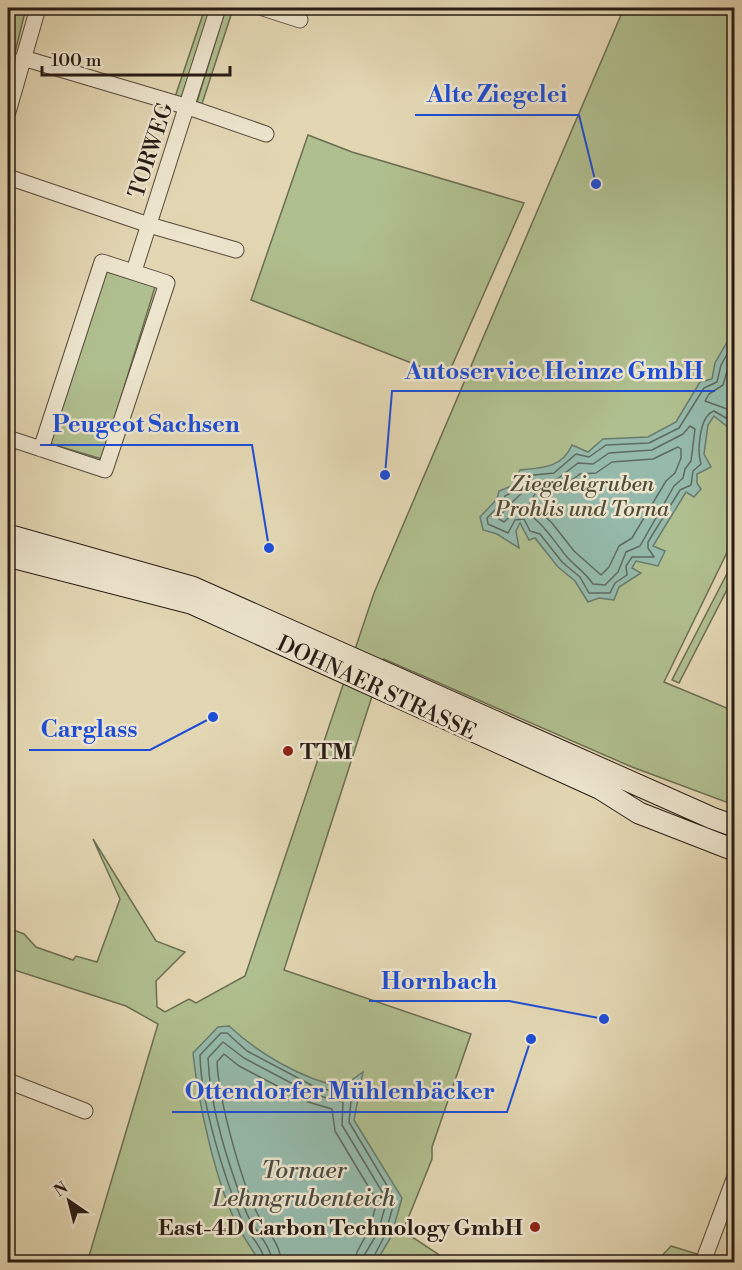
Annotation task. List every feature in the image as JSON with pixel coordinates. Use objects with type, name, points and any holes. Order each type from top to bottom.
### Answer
[{"type":"main road","name":"DOHNAER STRASSE","points":[[8,535],[192,587],[690,809],[735,826]]},
{"type":"main road","name":"DOHNAER STRASSE","points":[[8,556],[153,591],[231,619],[601,789],[639,813],[735,850]]},
{"type":"street","points":[[8,112],[38,8]]},
{"type":"street","name":"TORWEG","points":[[134,271],[218,8]]},
{"type":"street","points":[[263,8],[300,20]]},
{"type":"street","points":[[23,58],[188,107],[266,134]]},
{"type":"street","points":[[8,177],[149,225],[236,250]]},
{"type":"street","points":[[8,438],[40,449],[105,470],[167,283],[102,262],[40,449]]},
{"type":"street","points":[[8,1081],[85,1112]]},
{"type":"street","points":[[703,1263],[735,1179]]},
{"type":"green space","points":[[8,8],[26,8],[8,81]]},
{"type":"green space","points":[[205,8],[211,10],[181,99],[174,100]]},
{"type":"green space","name":"Ziegeleigruben Prohlis und Torna","points":[[624,8],[734,8],[734,538],[664,682],[734,711],[734,805],[632,767],[384,659],[284,970],[471,1034],[432,1147],[432,1159],[403,1231],[450,1262],[106,1262],[89,1256],[158,1024],[126,1006],[8,968],[8,928],[24,934],[36,947],[73,960],[76,956],[97,962],[120,899],[93,839],[156,941],[185,952],[156,981],[157,1007],[165,1012],[189,999],[196,1003],[245,976],[374,593]]},
{"type":"green space","points":[[232,12],[201,107],[197,102],[224,14]]},
{"type":"green space","points":[[308,135],[352,152],[524,203],[447,377],[251,300]]},
{"type":"green space","points":[[101,270],[155,287],[102,459],[48,443]]},
{"type":"green space","points":[[734,560],[734,576],[679,683],[672,680]]},
{"type":"green space","points":[[671,1246],[697,1254],[694,1262],[656,1262]]},
{"type":"water","points":[[734,330],[734,416],[729,428],[714,416],[708,425],[704,454],[711,467],[697,474],[697,483],[701,489],[694,497],[686,492],[653,546],[665,551],[658,566],[636,561],[632,568],[641,573],[619,587],[614,600],[599,598],[588,602],[575,581],[558,567],[535,538],[529,540],[520,523],[516,531],[519,548],[497,534],[483,530],[480,517],[497,499],[499,491],[514,485],[520,470],[551,465],[563,458],[572,445],[588,452],[603,439],[648,437],[676,422],[700,382],[712,379],[715,363]]},
{"type":"water","name":"Tornaer Lehmgrubenteich","points":[[229,1026],[267,1055],[312,1078],[342,1087],[363,1072],[354,1120],[402,1198],[391,1237],[376,1262],[260,1262],[245,1238],[228,1205],[214,1163],[203,1117],[193,1053],[218,1027]]},
{"type":"place","name":"Alte Ziegelei","points":[[596,184]]},
{"type":"place","name":"Autoservice Heinze GmbH","points":[[385,475]]},
{"type":"place","name":"Peugeot Sachsen","points":[[269,548]]},
{"type":"place","name":"Carglass","points":[[213,717]]},
{"type":"place","name":"TTM","points":[[288,751]]},
{"type":"place","name":"Hornbach","points":[[604,1019]]},
{"type":"place","name":"Ottendorfer Mühlenbäcker","points":[[531,1039]]},
{"type":"place","name":"East-4D Carbon Technology GmbH","points":[[535,1227]]}]
